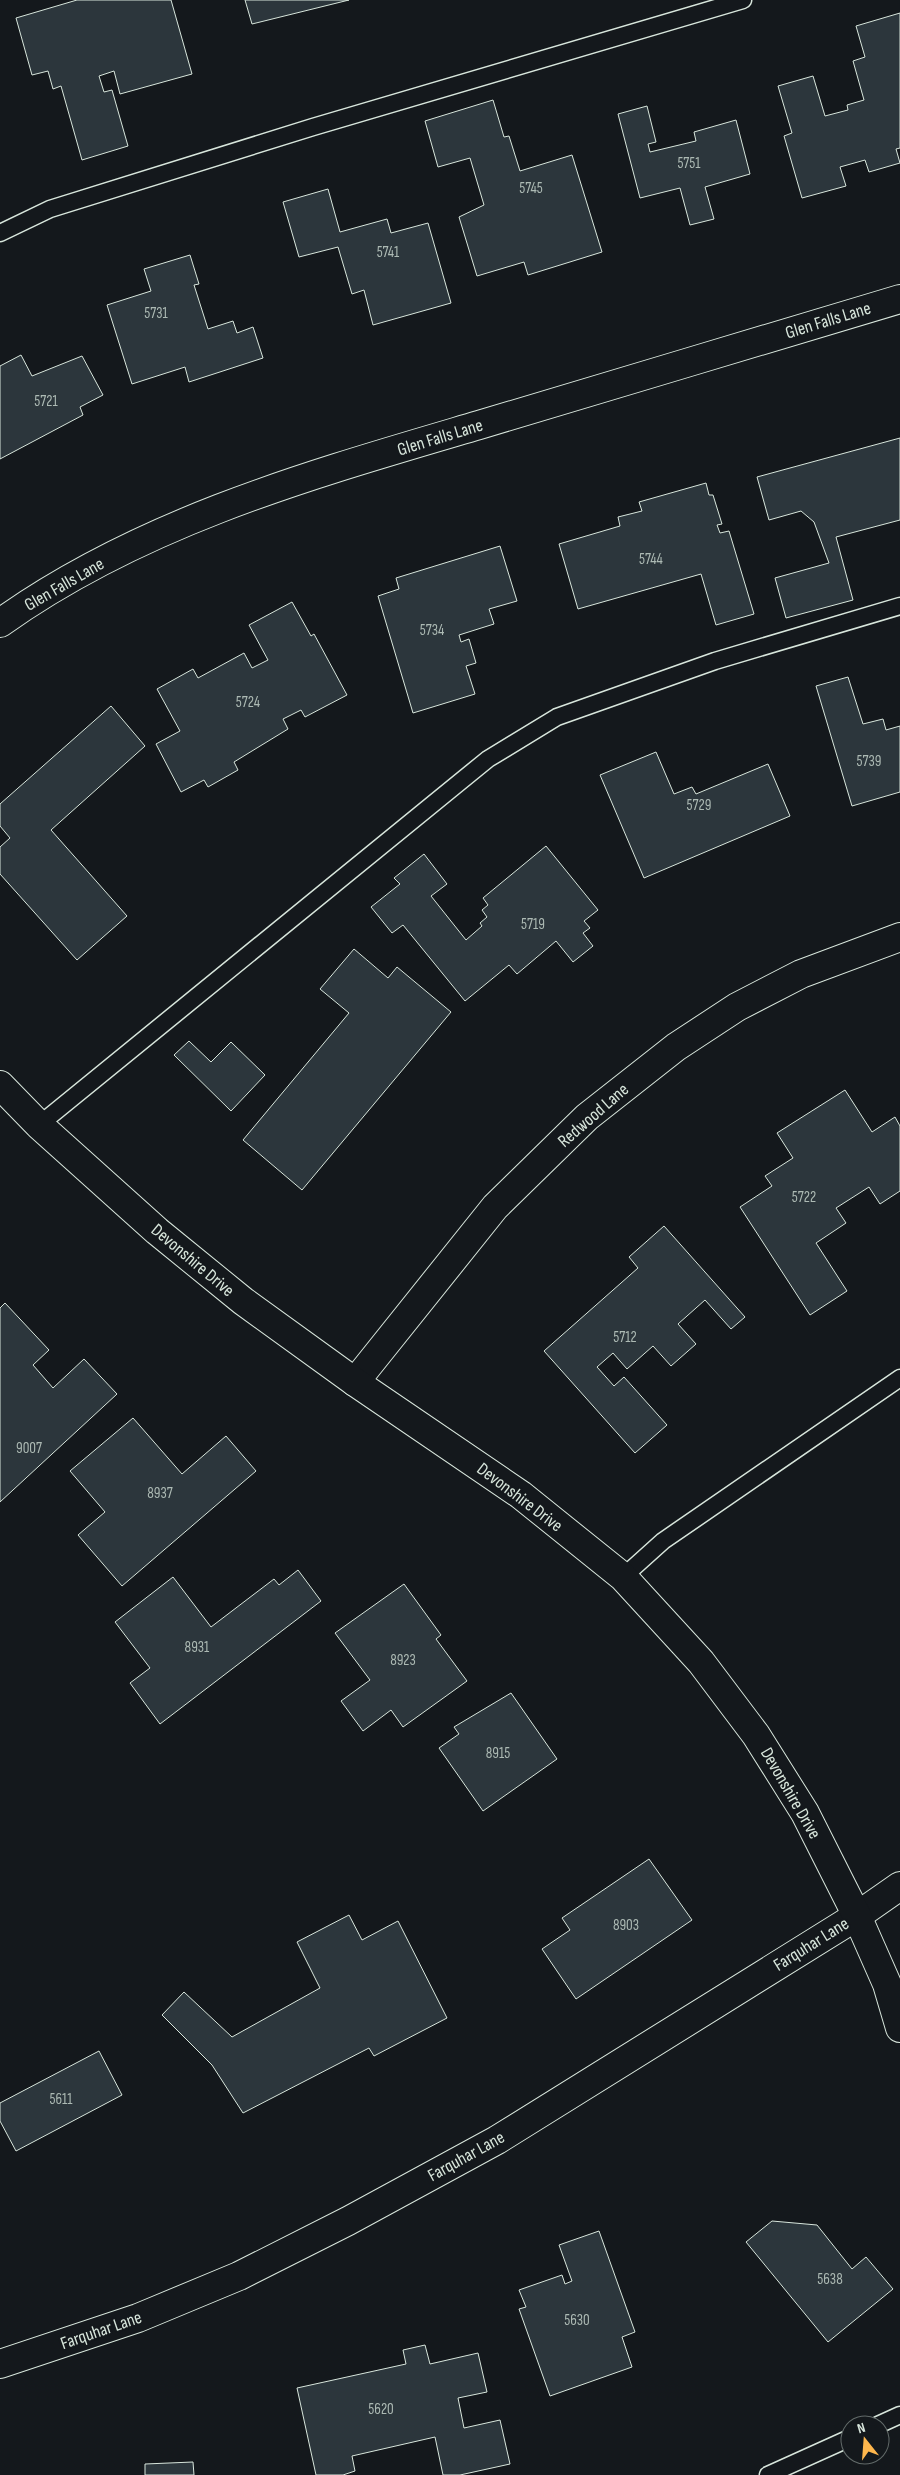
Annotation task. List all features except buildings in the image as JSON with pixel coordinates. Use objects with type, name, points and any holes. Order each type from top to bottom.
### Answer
[{"type":"street","name":"Glen Falls Lane","points":[[0,623],[120,551],[232,502],[327,470],[900,299]]},
{"type":"street","name":"Redwood Lane","points":[[355,1382],[495,1207],[587,1117],[676,1047],[737,1007],[801,974],[900,937]]},
{"type":"street","name":"Devonshire Drive","points":[[0,1085],[39,1125],[158,1231],[236,1295],[355,1382],[521,1495],[623,1577],[701,1662],[756,1734],[805,1813],[858,1916],[887,1984],[900,2028]]},
{"type":"street","name":"Farquhar Lane","points":[[0,2364],[138,2318],[239,2276],[348,2221],[496,2140],[858,1916],[900,1886]]},
{"type":"lane","points":[[0,234],[60,206],[313,127],[743,0]]},
{"type":"lane","points":[[39,1125],[488,759],[557,717],[715,661],[900,606]]},
{"type":"lane","points":[[623,1577],[663,1541],[900,1378]]},
{"type":"lane","points":[[768,2475],[840,2443]]}]
